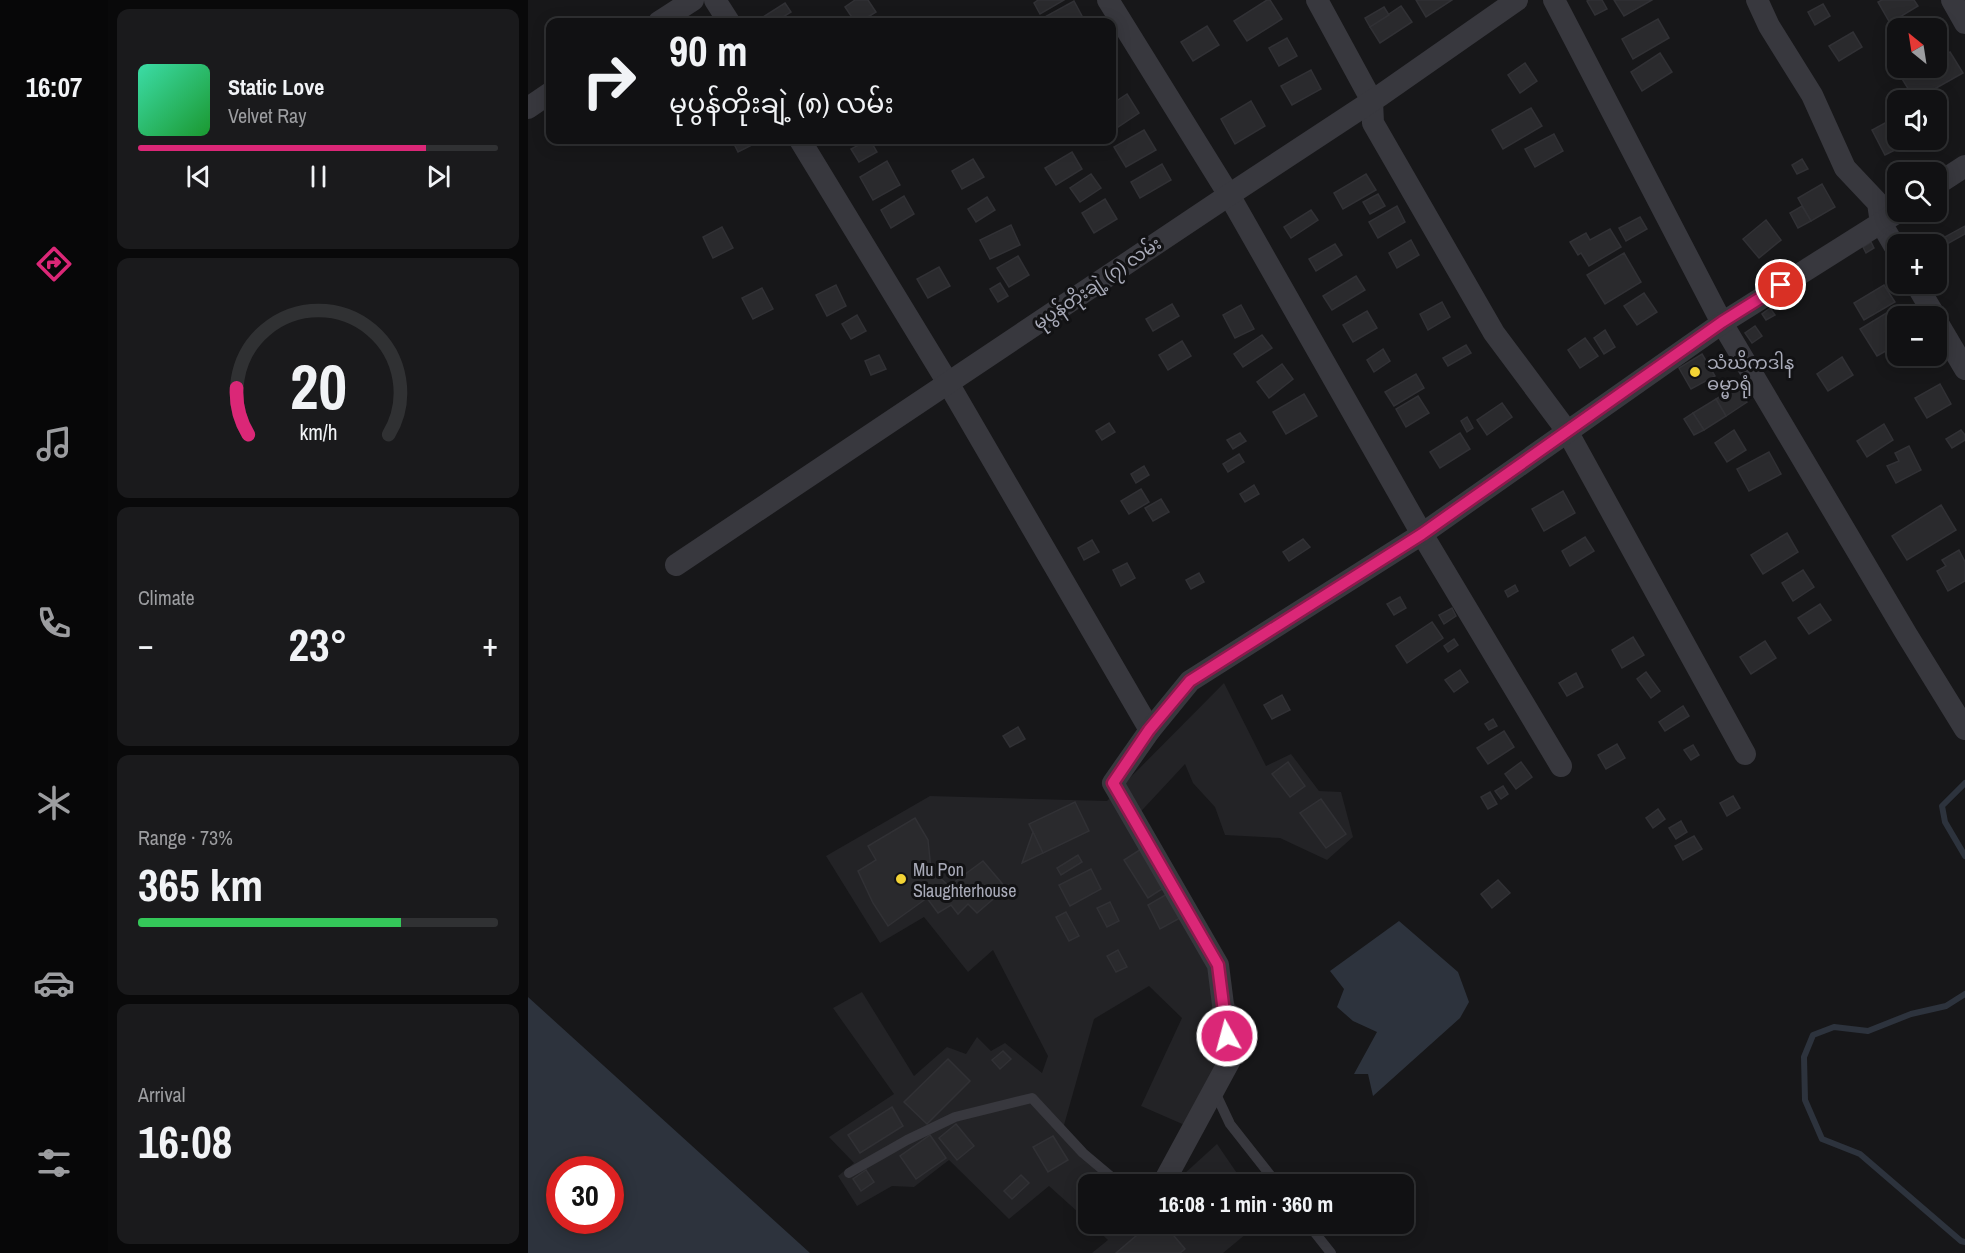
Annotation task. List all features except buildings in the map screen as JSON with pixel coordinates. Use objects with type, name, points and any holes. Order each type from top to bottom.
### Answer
[{"type":"street","points":[[665,18],[693,0]]},
{"type":"street","points":[[715,0],[726,18]]},
{"type":"street","points":[[1108,0],[1229,195],[1422,534],[1562,766]]},
{"type":"street","points":[[1317,0],[1372,101],[1373,123],[1494,333],[1567,431],[1745,754]]},
{"type":"street","name":"မုပွန်တိုးချဲ့ (၇) လမ်း","points":[[676,565],[1372,101],[1516,0]]},
{"type":"street","points":[[1554,0],[1722,322],[1906,635],[1965,729]]},
{"type":"street","points":[[1757,0],[1769,26],[1812,95],[1845,168],[1887,214]]},
{"type":"street","points":[[1952,0],[1965,23]]},
{"type":"street","points":[[528,108],[546,96]]},
{"type":"street","points":[[802,144],[948,383],[1149,730]]},
{"type":"street","points":[[1947,178],[1965,166]]},
{"type":"street","points":[[1167,1174],[1230,1060],[1218,965],[1113,783],[1149,730],[1190,681],[1422,534],[1722,322],[1887,218]]},
{"type":"street","points":[[1947,337],[1965,369]]},
{"type":"lane","points":[[1214,1090],[1230,1124],[1269,1174]]},
{"type":"lane","points":[[849,1173],[907,1140],[956,1117],[1032,1098],[1083,1153],[1108,1174]]},
{"type":"lane","points":[[1316,1234],[1331,1253]]},
{"type":"shaded area","points":[[1224,683],[1266,766],[1291,754],[1319,791],[1341,792],[1353,837],[1327,860],[1280,838],[1225,835],[1215,807],[1193,783],[1185,764],[1132,821],[1244,1020],[1203,1133],[1141,1106],[1182,1018],[1149,986],[1094,1019],[1064,1125],[1102,1174],[1078,1174],[1078,1212],[1049,1186],[1009,1219],[949,1160],[914,1187],[892,1186],[857,1206],[838,1176],[854,1163],[829,1137],[894,1094],[833,1008],[862,992],[914,1076],[947,1047],[966,1054],[977,1037],[991,1051],[1005,1043],[1042,1073],[1048,1056],[993,950],[968,972],[924,917],[880,943],[826,856],[930,796],[1107,801]]},
{"type":"shaded area","points":[[1399,921],[1458,972],[1469,1002],[1460,1018],[1373,1096],[1368,1074],[1354,1074],[1377,1032],[1353,1021],[1337,1007],[1344,989],[1330,971]]},
{"type":"shaded area","points":[[528,997],[810,1253],[528,1253]]},
{"type":"shaded area","points":[[1217,1144],[1237,1174],[1184,1174]]},
{"type":"shaded area","points":[[1102,1234],[1246,1234],[1223,1253],[1092,1253],[1108,1240]]},
{"type":"waterway","points":[[1965,783],[1942,806],[1945,822],[1965,856]]},
{"type":"waterway","points":[[1965,994],[1946,1006],[1911,1014],[1868,1031],[1834,1027],[1813,1035],[1804,1057],[1805,1100],[1822,1139],[1860,1154],[1961,1241],[1965,1242]]},
{"type":"place","name":"သံဃိကဒါန ဓမ္မာရုံ","points":[[1695,372]]},
{"type":"place","name":"Mu Pon Slaughterhouse","points":[[901,879]]},
{"type":"route","points":[[1227,1036],[1218,965],[1113,783],[1149,730],[1190,681],[1422,534],[1722,322],[1781,285]]}]
